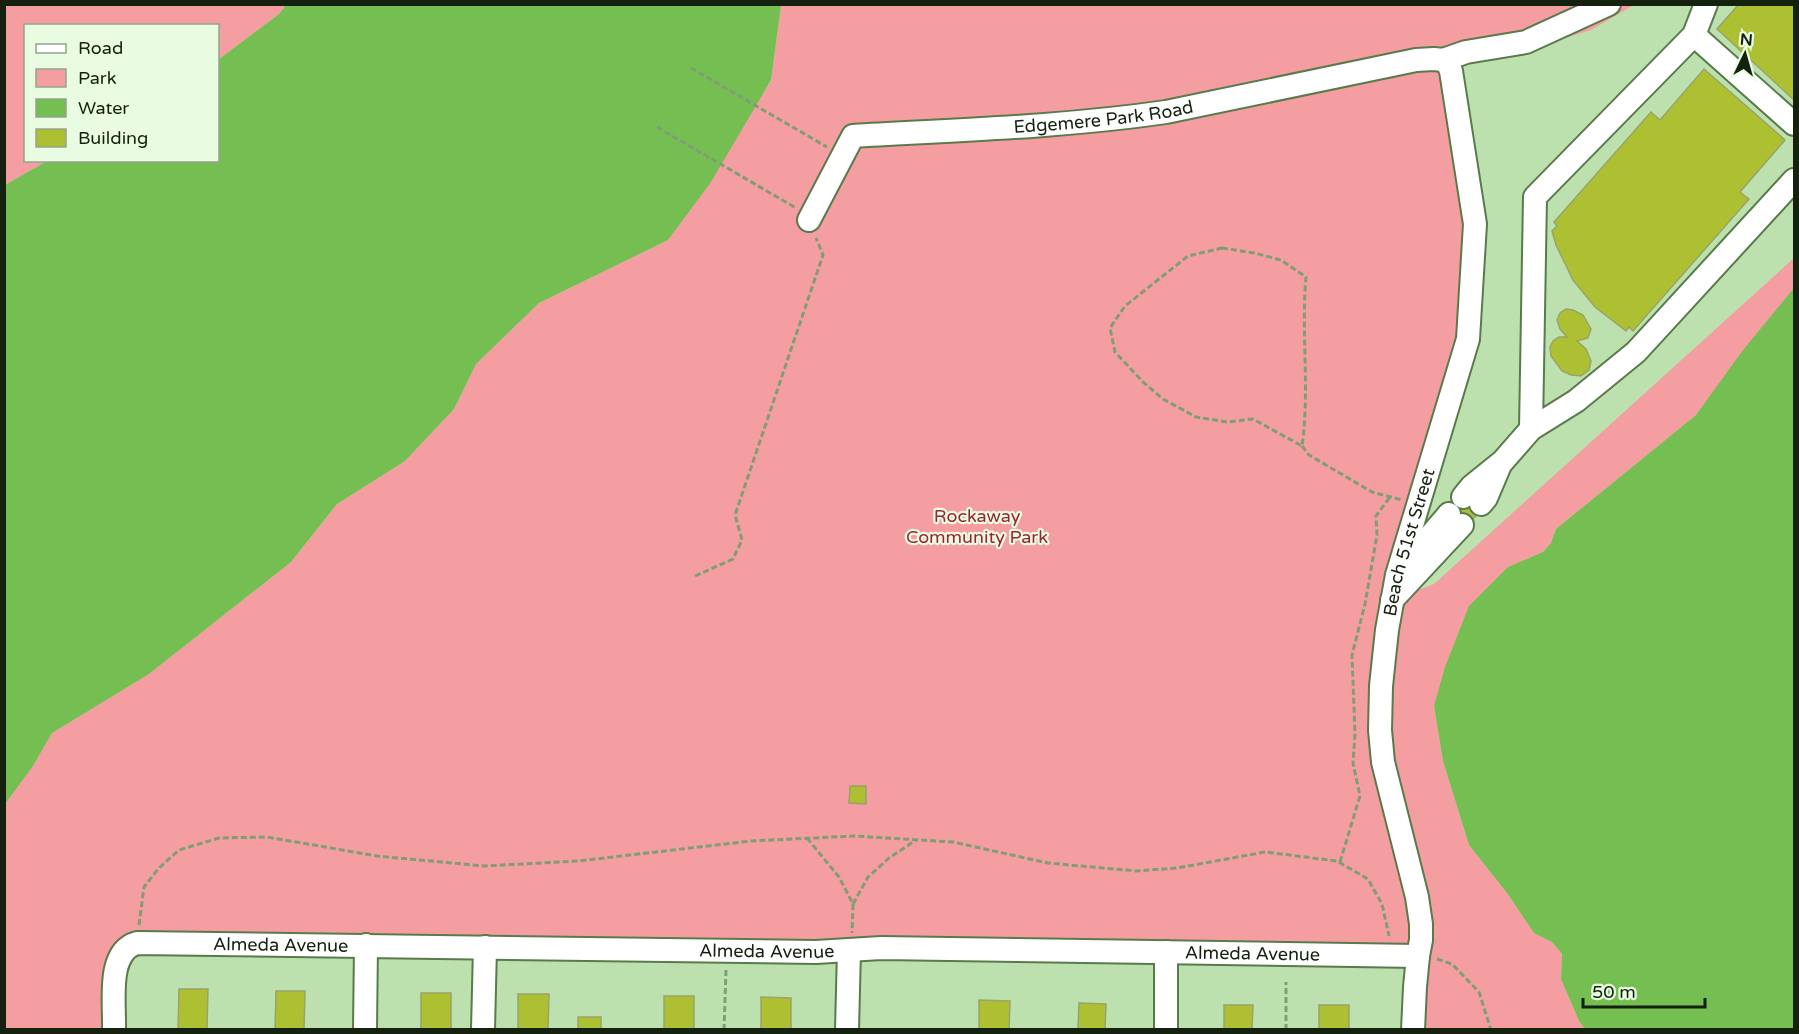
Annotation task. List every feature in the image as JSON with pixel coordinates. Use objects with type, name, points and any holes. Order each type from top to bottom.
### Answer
[{"type":"street","points":[[1443,60],[1466,52],[1526,42],[1609,4]]},
{"type":"street","points":[[1531,429],[1535,196],[1694,35],[1706,4]]},
{"type":"street","points":[[1694,35],[1794,124]]},
{"type":"street","name":"Edgemere Park Road","points":[[810,218],[853,136],[1131,117],[1166,112],[1416,60],[1443,60]]},
{"type":"street","name":"Beach 51st Street","points":[[1413,1029],[1421,940],[1420,917],[1386,781],[1381,745],[1381,686],[1397,575],[1466,349],[1476,242],[1475,224],[1451,71],[1443,60]]},
{"type":"street","points":[[1397,575],[1464,510],[1486,498],[1503,461],[1531,429],[1576,401],[1636,352],[1794,180]]},
{"type":"street","points":[[1392,600],[1464,510]]},
{"type":"street","points":[[365,1029],[366,945]]},
{"type":"street","name":"Almeda Avenue","points":[[129,948],[366,945],[727,950],[881,948],[1418,956]]},
{"type":"street","points":[[483,1029],[485,947]]},
{"type":"street","points":[[114,1029],[115,970],[129,948]]},
{"type":"street","points":[[847,1029],[849,950]]},
{"type":"street","points":[[1166,952],[1166,1029]]},
{"type":"path","points":[[691,68],[843,156]]},
{"type":"path","points":[[657,127],[810,218],[823,255],[735,515],[742,540],[734,559],[695,576]]},
{"type":"path","points":[[1302,446],[1305,423],[1304,305],[1306,277],[1281,260],[1222,248],[1188,256],[1125,306],[1110,328],[1115,352],[1143,382],[1163,399],[1196,417],[1227,422],[1253,419],[1302,446],[1309,455],[1372,492],[1418,505]]},
{"type":"path","points":[[1340,863],[1360,796],[1353,764],[1355,734],[1352,655],[1365,604],[1377,535],[1376,516],[1390,497]]},
{"type":"path","points":[[129,948],[144,887],[158,869],[179,850],[219,838],[267,837],[376,856],[484,866],[578,861],[652,854],[708,845],[854,836],[953,842],[1048,863],[1136,871],[1177,868],[1265,852],[1307,856],[1340,863],[1368,879],[1382,904],[1388,926],[1389,941]]},
{"type":"path","points":[[807,838],[839,877],[853,904]]},
{"type":"path","points":[[849,950],[853,904],[868,877],[889,858],[916,840]]},
{"type":"path","points":[[724,1029],[727,950]]},
{"type":"path","points":[[1418,956],[1452,964],[1479,992],[1491,1029]]},
{"type":"path","points":[[1286,982],[1286,1029]]},
{"type":"green space","points":[[4,5],[287,5],[279,14],[219,59],[219,24],[24,24],[24,162],[45,162],[5,185]]},
{"type":"green space","name":"Rockaway Community Park","points":[[781,5],[1634,5],[1591,30],[1520,52],[1444,60],[1475,224],[1468,339],[1392,600],[1434,584],[1794,258],[1794,289],[1696,415],[1556,529],[1551,543],[1543,552],[1508,567],[1434,706],[1443,761],[1469,845],[1507,893],[1534,933],[1552,942],[1562,954],[1561,979],[1579,1021],[1585,1029],[1413,1029],[1418,956],[130,945],[114,1029],[5,1029],[4,804],[33,766],[52,733],[149,674],[291,562],[337,504],[405,461],[454,409],[476,364],[539,303],[668,240],[771,81]]},
{"type":"water","points":[[287,4],[781,5],[771,80],[711,182],[668,240],[539,303],[476,364],[454,409],[405,461],[337,504],[291,562],[149,674],[52,733],[33,766],[5,804],[5,185],[45,162],[219,162],[219,59],[279,14]]},
{"type":"water","points":[[1794,288],[1794,1029],[1585,1029],[1579,1021],[1561,979],[1562,954],[1552,942],[1534,933],[1507,893],[1469,845],[1443,761],[1434,706],[1445,667],[1469,606],[1508,567],[1543,552],[1551,543],[1556,529],[1696,415],[1743,350]]},
{"type":"building","points":[[1739,4],[1794,4],[1794,100],[1717,29]]},
{"type":"building","points":[[1704,69],[1785,140],[1740,192],[1749,199],[1633,331],[1629,327],[1626,331],[1595,307],[1573,280],[1556,245],[1552,231],[1557,226],[1554,222],[1651,112],[1660,120]]},
{"type":"building","points":[[1566,309],[1583,315],[1591,329],[1588,338],[1577,341],[1586,349],[1591,361],[1589,370],[1581,376],[1562,371],[1551,356],[1550,347],[1553,341],[1559,337],[1567,337],[1560,329],[1557,320],[1560,313]]},
{"type":"building","points":[[1454,501],[1480,508],[1476,516],[1468,523],[1451,505]]},
{"type":"building","points":[[850,786],[866,786],[866,804],[849,803]]},
{"type":"building","points":[[179,989],[208,989],[207,1030],[178,1030]]},
{"type":"building","points":[[276,991],[305,991],[304,1030],[275,1030]]},
{"type":"building","points":[[421,993],[451,993],[451,1030],[421,1030]]},
{"type":"building","points":[[518,994],[549,994],[548,1030],[518,1030]]},
{"type":"building","points":[[664,996],[694,996],[694,1030],[664,1030]]},
{"type":"building","points":[[761,997],[791,998],[791,1030],[761,1030]]},
{"type":"building","points":[[979,1000],[1010,1001],[1009,1030],[979,1030]]},
{"type":"building","points":[[1079,1003],[1106,1004],[1105,1030],[1078,1030]]},
{"type":"building","points":[[1224,1005],[1253,1005],[1252,1030],[1224,1030]]},
{"type":"building","points":[[1319,1005],[1349,1005],[1349,1030],[1319,1030]]},
{"type":"building","points":[[578,1017],[601,1017],[601,1030],[578,1030]]}]
